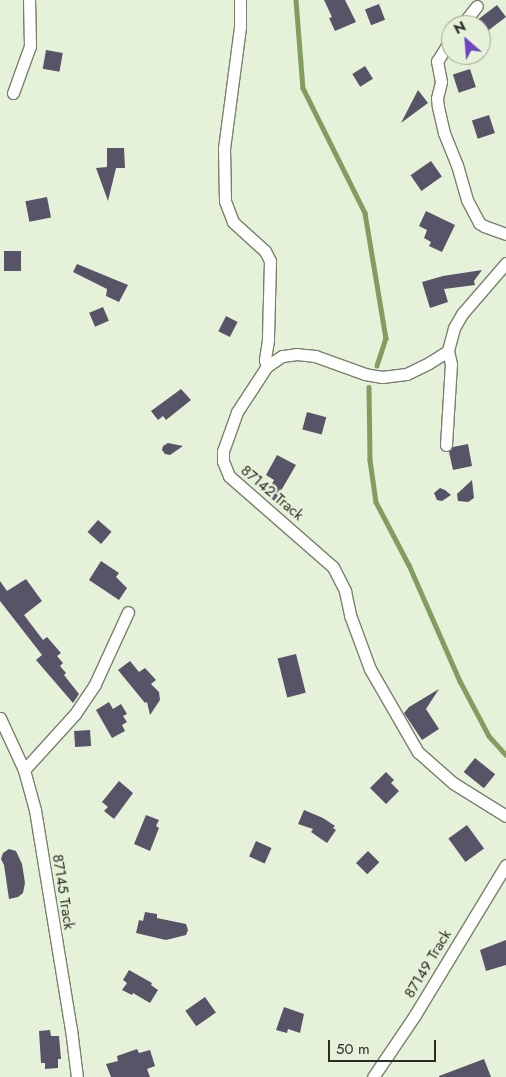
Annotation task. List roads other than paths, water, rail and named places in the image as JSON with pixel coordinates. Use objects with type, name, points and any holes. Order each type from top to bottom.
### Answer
[{"type":"street","points":[[14,93],[30,46],[28,0]]},
{"type":"street","points":[[240,0],[240,27],[224,148],[225,201],[233,222],[265,250],[270,261],[268,340],[265,360],[267,366],[282,356],[297,354],[315,356],[364,374],[392,376],[406,374],[448,351]]},
{"type":"street","points":[[470,15],[477,6]]},
{"type":"street","points":[[441,55],[437,61],[441,82],[437,98],[438,107],[444,133],[457,165],[467,200],[479,222],[484,226],[506,234]]},
{"type":"street","points":[[446,445],[451,364],[448,351],[454,328],[462,314],[506,264]]},
{"type":"street","name":"87142 Track","points":[[267,366],[237,412],[223,451],[223,461],[229,476],[333,567],[346,592],[350,615],[370,669],[418,752],[453,783],[506,816]]},
{"type":"street","points":[[24,770],[75,714],[95,684],[128,612]]},
{"type":"street","name":"87145 Track","points":[[0,718],[24,770],[35,810],[72,1028],[77,1077]]},
{"type":"street","name":"87149 Track","points":[[373,1077],[415,1015],[506,865]]},
{"type":"waterway","points":[[296,0],[303,88],[365,213],[386,338],[377,366]]},
{"type":"waterway","points":[[369,387],[370,460],[376,502],[409,565],[460,681],[489,736],[506,755]]}]
